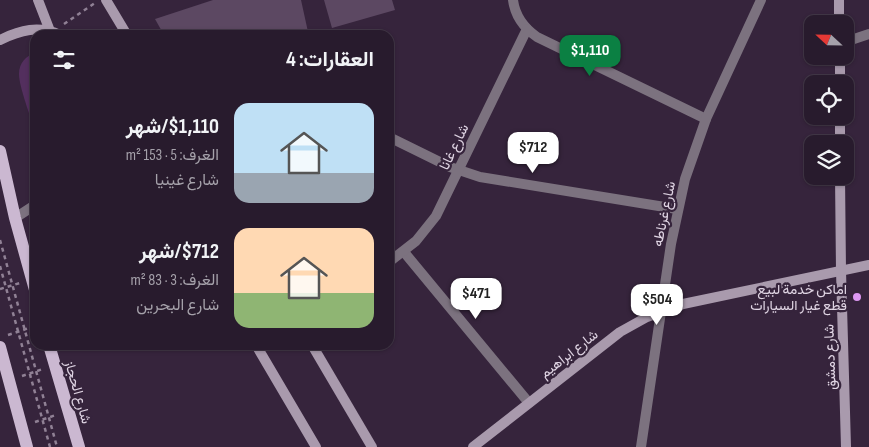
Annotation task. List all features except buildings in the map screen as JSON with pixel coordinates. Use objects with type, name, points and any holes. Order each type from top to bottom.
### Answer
[{"type":"main road","points":[[0,151],[15,218],[30,271]]},
{"type":"main road","points":[[0,348],[27,447]]},
{"type":"main road","name":"شارع الحجاز","points":[[50,350],[79,447]]},
{"type":"street","points":[[38,0],[53,30]]},
{"type":"street","points":[[106,0],[124,30]]},
{"type":"street","points":[[513,0],[517,16],[527,29],[543,41],[706,119]]},
{"type":"street","name":"شارع غرناطه","points":[[641,447],[662,311],[670,244],[677,209],[706,119],[761,0]]},
{"type":"street","points":[[839,0],[840,15]]},
{"type":"street","name":"شارع غانا","points":[[394,259],[416,241],[432,223],[527,29]]},
{"type":"street","points":[[0,40],[26,30],[43,30]]},
{"type":"street","points":[[854,39],[869,34]]},
{"type":"street","points":[[394,139],[458,170],[495,181],[677,209]]},
{"type":"street","name":"شارع دمشق","points":[[840,185],[846,447]]},
{"type":"street","points":[[15,218],[30,208]]},
{"type":"street","points":[[404,252],[529,403]]},
{"type":"street","name":"شارع ابراهيم","points":[[473,447],[620,332],[640,320],[691,302],[869,265]]},
{"type":"street","points":[[259,350],[316,447]]},
{"type":"street","points":[[315,350],[372,447]]},
{"type":"path","points":[[57,30],[98,0]]},
{"type":"path","points":[[0,240],[57,447]]},
{"type":"path","points":[[0,266],[50,447]]},
{"type":"path","points":[[0,289],[12,285],[30,285]]},
{"type":"path","points":[[0,339],[30,328]]},
{"type":"path","points":[[9,381],[55,365]]},
{"type":"path","points":[[22,427],[68,410]]},
{"type":"shaded area","points":[[29,56],[30,116],[19,74],[20,66]]},
{"type":"place","name":"اماكن خدمة لبيع قطع غيار السيارات","points":[[857,297]]}]
